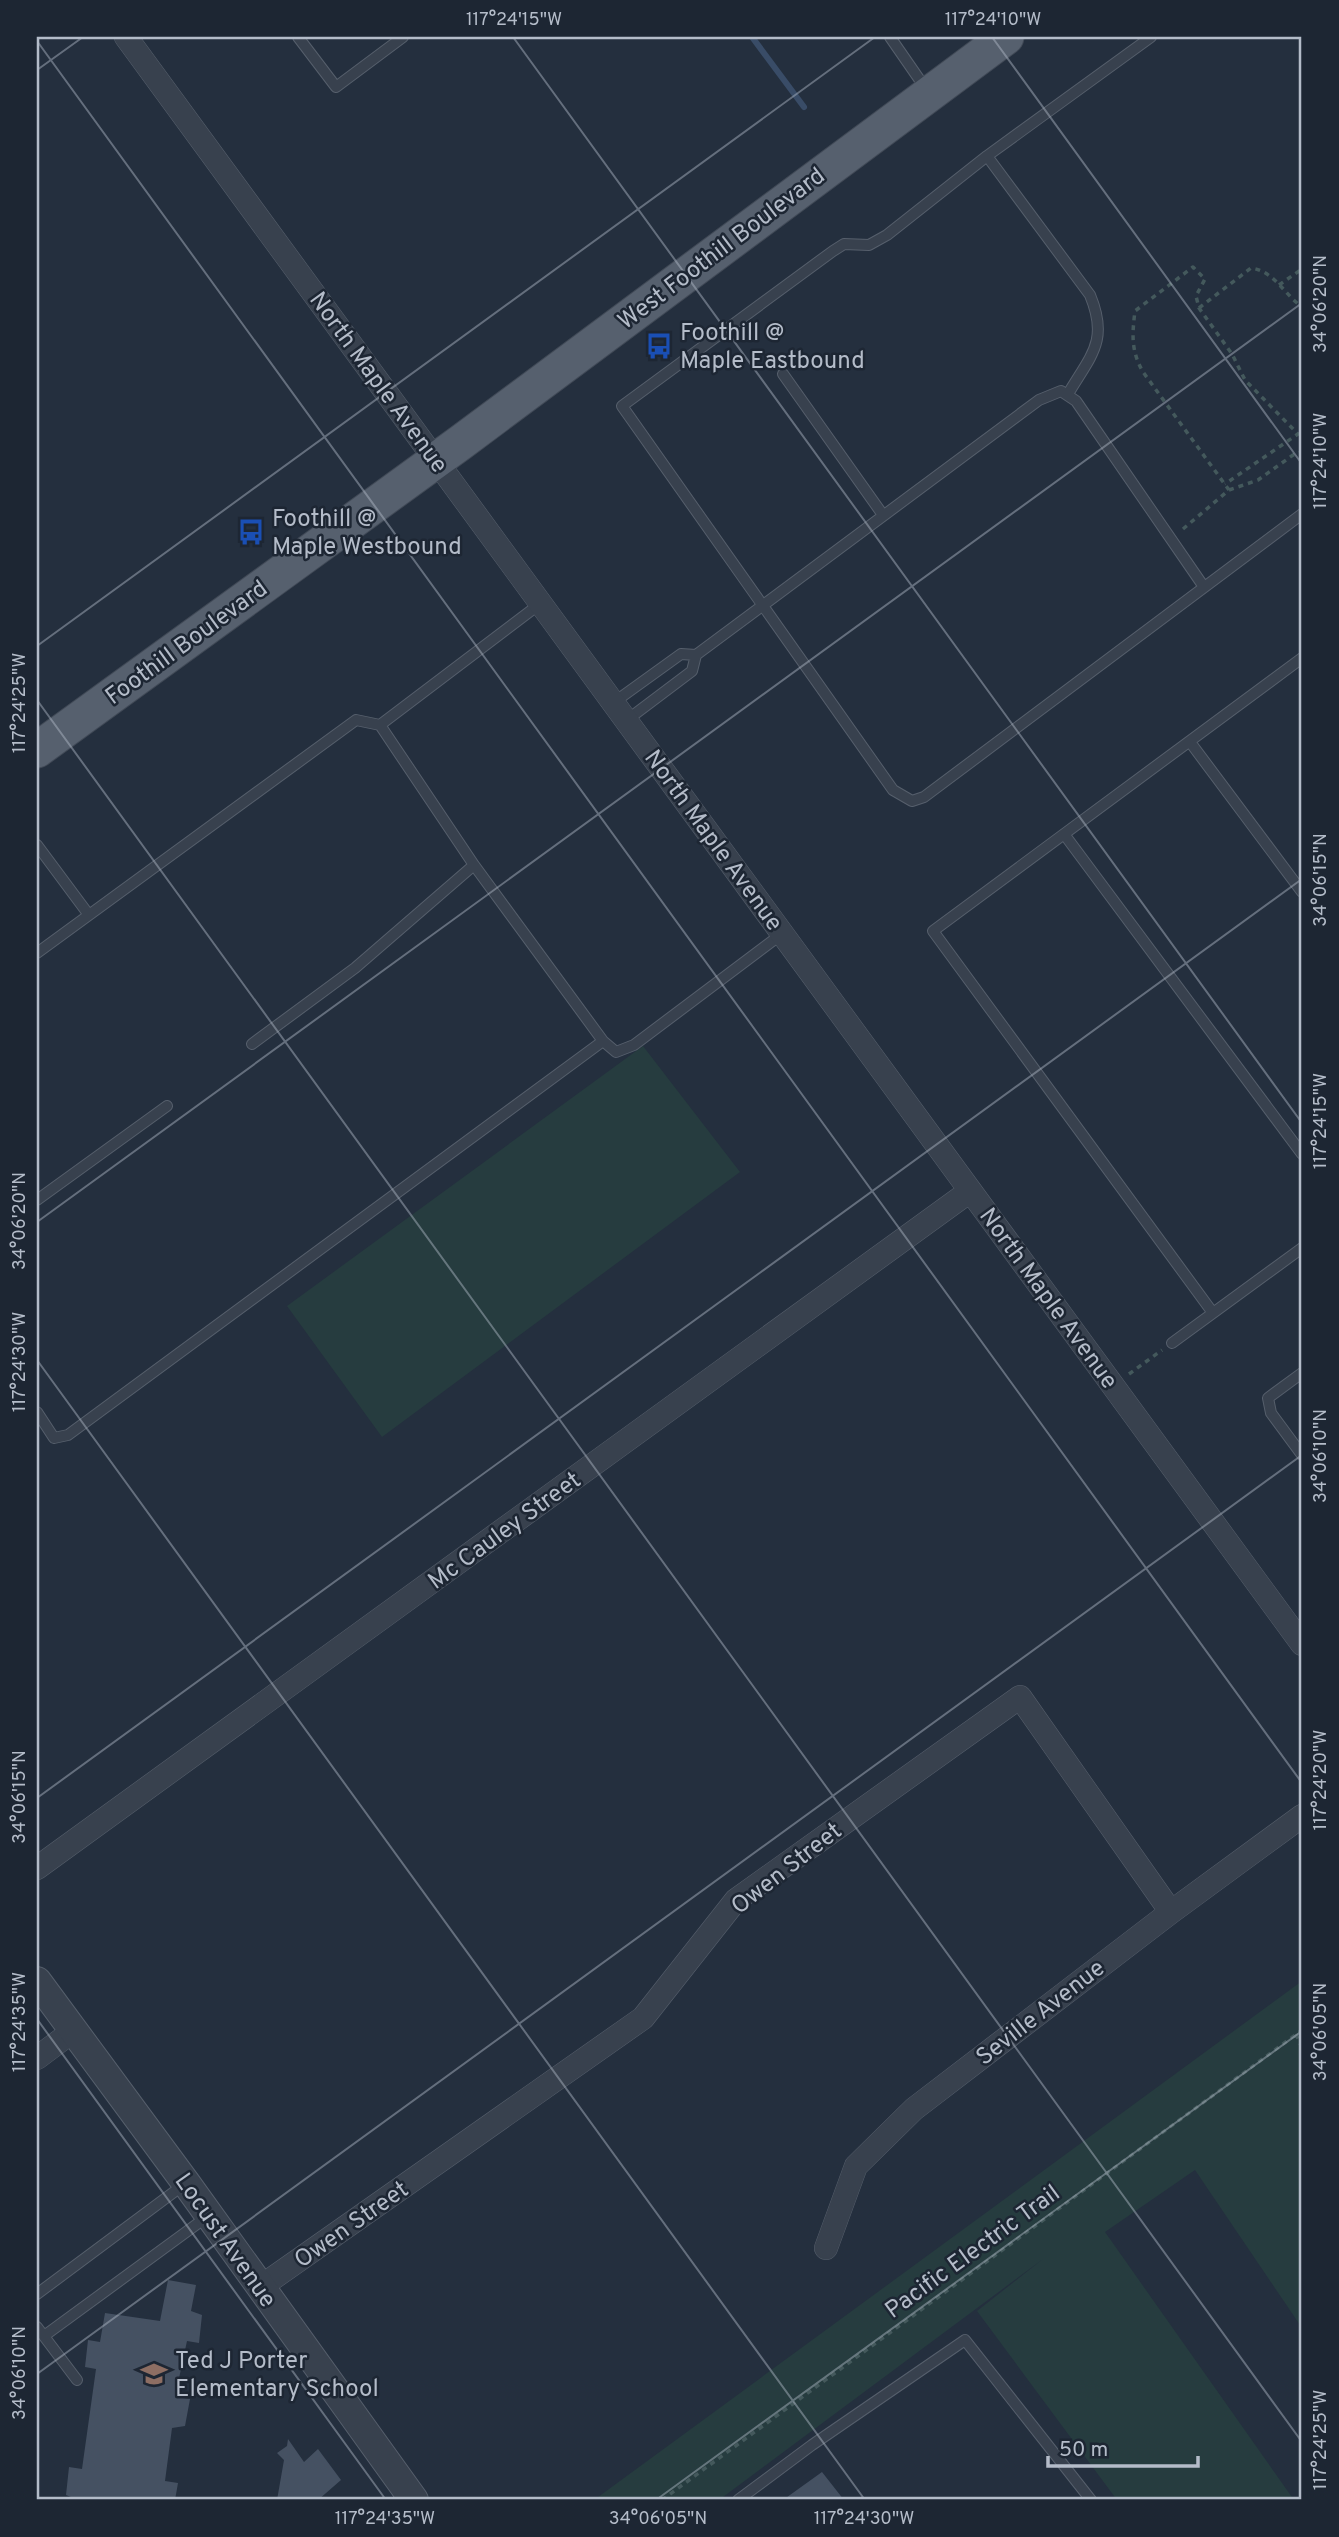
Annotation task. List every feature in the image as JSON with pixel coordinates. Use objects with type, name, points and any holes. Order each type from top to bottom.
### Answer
[{"type":"main road","name":"West Foothill Boulevard","points":[[436,459],[998,39]]},
{"type":"main road","name":"Foothill Boulevard","points":[[37,750],[436,459]]},
{"type":"street","name":"North Maple Avenue","points":[[131,39],[1302,1644]]},
{"type":"street","name":"Mc Cauley Street","points":[[37,1868],[970,1191]]},
{"type":"street","name":"Owen Street","points":[[259,2288],[643,2018],[736,1900],[1020,1697],[1171,1912]]},
{"type":"street","name":"Seville Avenue","points":[[826,2248],[856,2166],[914,2109],[1171,1912],[1302,1816]]},
{"type":"street","name":"Locust Avenue","points":[[37,1981],[414,2500]]},
{"type":"street","points":[[37,2058],[74,2031]]},
{"type":"lane","points":[[298,37],[336,87],[403,37]]},
{"type":"lane","points":[[890,37],[929,93]]},
{"type":"lane","points":[[1151,37],[987,156],[887,235],[869,244],[844,244],[833,250],[622,406],[893,790],[902,798],[912,801],[924,797],[1302,514]]},
{"type":"lane","points":[[987,156],[1090,295],[1099,315],[1099,340],[1068,394]]},
{"type":"lane","points":[[783,374],[883,515]]},
{"type":"lane","points":[[620,711],[666,690],[692,671],[696,655],[762,604],[1039,400],[1061,391],[1068,394],[1203,587]]},
{"type":"lane","points":[[380,725],[541,603]]},
{"type":"lane","points":[[620,711],[654,674],[681,654],[696,655]]},
{"type":"lane","points":[[1213,1313],[933,930],[1302,658]]},
{"type":"lane","points":[[654,674],[666,690]]},
{"type":"lane","points":[[37,953],[356,719],[380,725],[474,865],[603,1041],[616,1052],[627,1050],[783,933]]},
{"type":"lane","points":[[1190,742],[1302,892]]},
{"type":"lane","points":[[1064,834],[1302,1154]]},
{"type":"lane","points":[[37,845],[89,915]]},
{"type":"lane","points":[[252,1044],[355,968],[474,865]]},
{"type":"lane","points":[[37,1412],[54,1438],[68,1435],[603,1041]]},
{"type":"lane","points":[[37,1200],[167,1106]]},
{"type":"lane","points":[[1172,1343],[1302,1248]]},
{"type":"lane","points":[[1302,1373],[1268,1398],[1271,1413],[1302,1455]]},
{"type":"lane","points":[[37,2294],[186,2183]]},
{"type":"lane","points":[[77,2380],[40,2332],[209,2216]]},
{"type":"lane","points":[[738,2500],[812,2445],[965,2340],[1091,2500]]},
{"type":"path","points":[[1225,484],[1298,434],[1245,380],[1232,354],[1199,308],[1196,296],[1205,279],[1192,267],[1135,311],[1133,355],[1229,490]]},
{"type":"path","points":[[1199,308],[1251,268],[1271,275],[1285,295],[1302,307]]},
{"type":"path","points":[[1279,285],[1302,269]]},
{"type":"path","points":[[1171,539],[1229,490],[1258,480],[1293,454],[1302,452]]},
{"type":"path","points":[[1127,1375],[1172,1343]]},
{"type":"path","name":"Pacific Electric Trail","points":[[662,2500],[1302,2030]]},
{"type":"path","points":[[1296,2034],[1302,2048]]},
{"type":"green space","points":[[643,1046],[740,1172],[382,1437],[287,1306]]},
{"type":"green space","points":[[1302,1981],[1302,2328],[1195,2170],[1105,2232],[1294,2500],[1117,2500],[977,2311],[1043,2259],[719,2500],[594,2500]]},
{"type":"building","points":[[168,2280],[196,2285],[191,2311],[202,2315],[199,2343],[187,2341],[175,2397],[190,2399],[185,2426],[172,2428],[165,2481],[178,2483],[175,2500],[78,2500],[66,2495],[69,2467],[82,2469],[96,2369],[85,2367],[88,2340],[100,2342],[105,2313],[160,2321]]},
{"type":"building","points":[[288,2439],[304,2462],[318,2449],[341,2480],[318,2500],[277,2500],[284,2460],[277,2453],[287,2446]]},
{"type":"building","points":[[822,2472],[844,2500],[783,2500]]},
{"type":"waterway","points":[[752,37],[804,107]]},
{"type":"place","name":"Foothill @ Maple Eastbound","points":[[659,346]]},
{"type":"place","name":"Foothill @ Maple Westbound","points":[[251,532]]},
{"type":"place","name":"Ted J Porter Elementary School","points":[[154,2374]]}]
